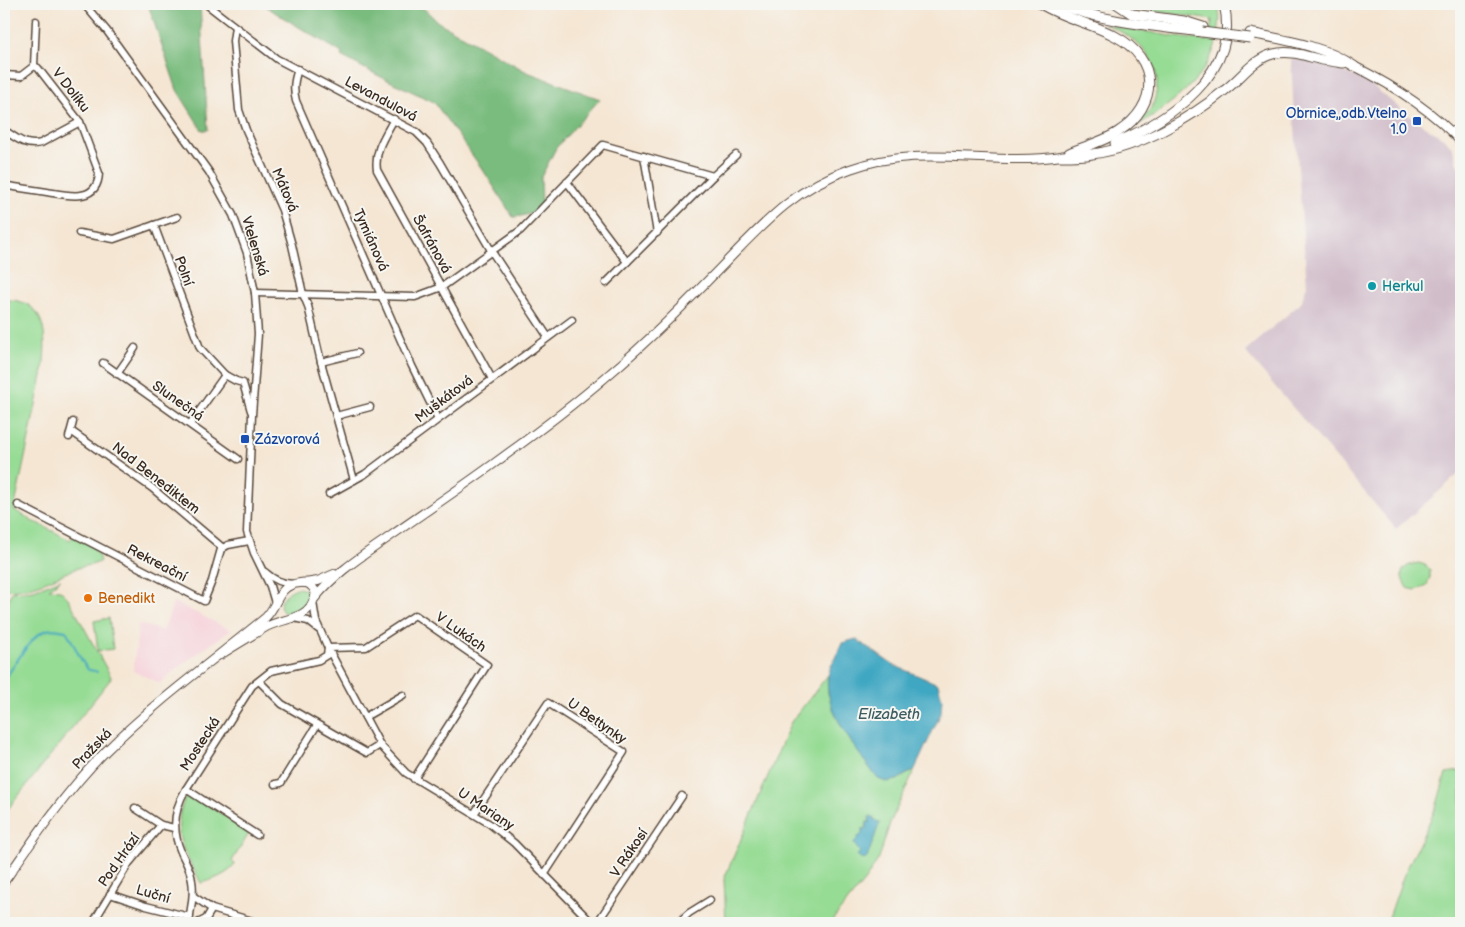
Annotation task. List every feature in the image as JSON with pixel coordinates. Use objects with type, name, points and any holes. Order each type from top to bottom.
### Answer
[{"type":"highway","points":[[1040,4],[1110,33],[1125,42],[1141,56],[1149,75],[1150,86],[1147,97],[1133,120],[1108,138],[1062,156]]},
{"type":"highway","points":[[1058,4],[1132,23],[1202,29]]},
{"type":"highway","points":[[1073,4],[1132,18],[1304,44],[1346,60],[1354,66]]},
{"type":"highway","points":[[1117,4],[1132,14],[1184,21],[1202,29]]},
{"type":"highway","points":[[1062,156],[1106,146],[1129,137],[1162,119],[1190,96],[1211,73],[1221,52],[1227,26],[1224,4]]},
{"type":"highway","points":[[1250,35],[1354,66]]},
{"type":"highway","points":[[1062,156],[1093,154],[1118,148],[1158,133],[1209,102],[1262,58],[1273,54],[1284,52],[1297,53],[1344,63]]},
{"type":"main road","points":[[1354,66],[1389,83],[1414,101],[1461,142]]},
{"type":"main road","points":[[338,572],[490,467],[577,401],[637,350],[772,215],[802,193],[851,168],[896,158],[943,155],[1028,159],[1062,156]]},
{"type":"main road","name":"Pražská","points":[[4,882],[50,817],[76,784],[106,751],[171,692],[266,617],[284,590],[301,583],[318,581],[338,572]]},
{"type":"main road","name":"Pražská","points":[[220,655],[268,626],[291,619],[306,611],[338,572]]},
{"type":"main road","points":[[301,583],[313,588],[314,600]]},
{"type":"main road","points":[[274,605],[277,616],[291,619]]},
{"type":"street","name":"Vtelenská","points":[[84,4],[112,38],[218,188],[242,238],[255,293],[257,347],[247,522],[249,541],[272,590],[274,605]]},
{"type":"street","name":"Levandulová","points":[[206,4],[267,52],[416,132],[427,143],[475,220],[492,252],[548,338]]},
{"type":"street","points":[[34,66],[36,21]]},
{"type":"street","name":"Mátová","points":[[235,27],[233,41],[239,110],[282,210],[354,480]]},
{"type":"street","name":"V Dolíku","points":[[4,75],[21,76],[34,66],[38,68],[80,122],[99,173],[99,180],[92,190],[75,197],[8,186],[4,183]]},
{"type":"street","name":"Tymiánová","points":[[298,69],[294,81],[296,101],[438,419]]},
{"type":"street","name":"Šafránová","points":[[394,119],[377,152],[375,160],[377,170],[492,380]]},
{"type":"street","points":[[4,130],[22,142],[34,145],[80,122]]},
{"type":"street","points":[[255,293],[415,297],[442,287],[520,230],[603,145],[713,176]]},
{"type":"street","points":[[606,283],[736,155]]},
{"type":"street","points":[[644,156],[657,233]]},
{"type":"street","points":[[567,182],[627,262]]},
{"type":"street","points":[[79,233],[114,239],[177,217]]},
{"type":"street","name":"Polní","points":[[154,225],[200,348],[225,375]]},
{"type":"street","name":"Muškátová","points":[[328,494],[365,474],[572,320]]},
{"type":"street","points":[[117,374],[135,348]]},
{"type":"street","points":[[322,362],[357,354]]},
{"type":"street","name":"Slunečná","points":[[103,363],[238,459]]},
{"type":"street","points":[[190,424],[225,375],[236,382],[242,383],[252,415]]},
{"type":"street","points":[[336,416],[370,407]]},
{"type":"street","name":"Nad Benediktem","points":[[73,422],[70,434],[152,488],[222,548]]},
{"type":"street","name":"Rekreační","points":[[18,505],[204,601],[212,581],[218,554],[222,548]]},
{"type":"street","points":[[222,548],[228,544],[249,541]]},
{"type":"street","name":"Vtelenská","points":[[263,569],[276,581],[301,583]]},
{"type":"street","points":[[314,600],[315,617],[328,648]]},
{"type":"street","name":"V Lukách","points":[[328,648],[366,647],[415,615],[487,666],[414,779]]},
{"type":"street","points":[[291,619],[308,621],[319,630]]},
{"type":"street","name":"Mostecká","points":[[189,920],[193,896],[191,874],[178,846],[174,828],[175,813],[186,789],[252,686],[271,671],[318,660],[327,654],[328,648]]},
{"type":"street","name":"U Mariany","points":[[328,648],[380,746],[406,774],[490,824],[514,843],[592,923]]},
{"type":"street","points":[[259,681],[282,704],[367,753],[380,746]]},
{"type":"street","points":[[365,717],[403,695]]},
{"type":"street","name":"U Bettynky","points":[[474,814],[548,703],[624,752],[544,875]]},
{"type":"street","points":[[275,784],[281,783],[318,725]]},
{"type":"street","points":[[186,789],[257,835]]},
{"type":"street","name":"V Rákosí","points":[[597,923],[682,796]]},
{"type":"street","points":[[136,808],[161,825],[174,828]]},
{"type":"street","name":"Pod Hrází","points":[[92,923],[129,863],[161,825]]},
{"type":"street","name":"Luční","points":[[110,894],[189,920]]},
{"type":"street","points":[[193,896],[212,909],[259,923]]},
{"type":"street","points":[[678,923],[689,913],[710,900]]},
{"type":"street","points":[[198,923],[206,919],[212,909]]},
{"type":"shaded area","points":[[1296,56],[1355,76],[1373,86],[1409,116],[1446,140],[1453,149],[1456,162],[1461,171],[1461,472],[1396,529],[1245,351],[1301,303],[1307,285],[1291,60]]},
{"type":"shaded area","points":[[174,602],[231,630],[181,665],[160,683],[133,671],[139,624],[163,631]]},
{"type":"green space","points":[[148,4],[200,4],[208,130],[202,130],[177,90]]},
{"type":"green space","points":[[263,4],[419,4],[438,22],[527,72],[600,99],[556,148],[541,177],[542,206],[529,214],[513,217],[485,173],[434,102],[341,56],[342,53]]},
{"type":"green space","points":[[1129,4],[1217,4],[1220,15],[1218,34],[1208,63],[1178,97],[1140,124],[1152,107],[1157,90],[1153,65],[1147,54],[1138,44],[1128,36],[1104,24],[1209,41],[1212,20],[1134,8]]},
{"type":"green space","points":[[4,300],[18,301],[29,306],[37,313],[44,334],[45,346],[43,371],[14,510],[31,521],[70,540],[74,535],[83,539],[94,548],[100,561],[33,586],[14,589],[4,589]]},
{"type":"green space","points":[[1419,563],[1430,569],[1430,578],[1427,585],[1416,590],[1407,588],[1402,578],[1403,571],[1413,564]]},
{"type":"green space","points":[[61,579],[49,589],[60,590],[68,598],[111,677],[4,814],[4,609],[7,609],[12,592],[34,590]]},
{"type":"green space","points":[[297,588],[308,590],[310,595],[307,605],[298,612],[283,612],[280,607],[283,597]]},
{"type":"green space","points":[[109,618],[113,649],[98,651],[94,621]]},
{"type":"green space","points":[[828,675],[828,694],[897,780],[915,769],[890,823],[879,858],[866,879],[830,923],[726,923],[724,879],[791,722]]},
{"type":"green space","points":[[1461,767],[1461,923],[1387,923],[1403,877],[1436,808],[1446,773],[1460,771]]},
{"type":"green space","points":[[187,792],[250,832],[232,861],[235,864],[233,867],[220,876],[201,883],[183,849],[180,839],[179,819]]},
{"type":"water","name":"Elizabeth","points":[[856,639],[893,665],[938,684],[942,699],[941,713],[915,769],[897,780],[886,782],[878,779],[852,744],[836,716],[831,702],[828,689],[830,668],[842,643]]},
{"type":"water","points":[[870,816],[880,822],[867,858],[862,859],[857,855],[860,852],[854,844],[862,834],[862,829],[866,828],[867,822],[870,822]]},
{"type":"waterway","points":[[4,680],[29,644],[41,633],[52,629],[66,631],[86,668],[97,672]]},
{"type":"place","name":"Obrnice,,odb.Vtelno 1.0","points":[[1417,121]]},
{"type":"place","name":"Herkul","points":[[1372,286]]},
{"type":"place","name":"Zázvorová","points":[[245,439]]},
{"type":"place","name":"Benedikt","points":[[88,598]]}]
